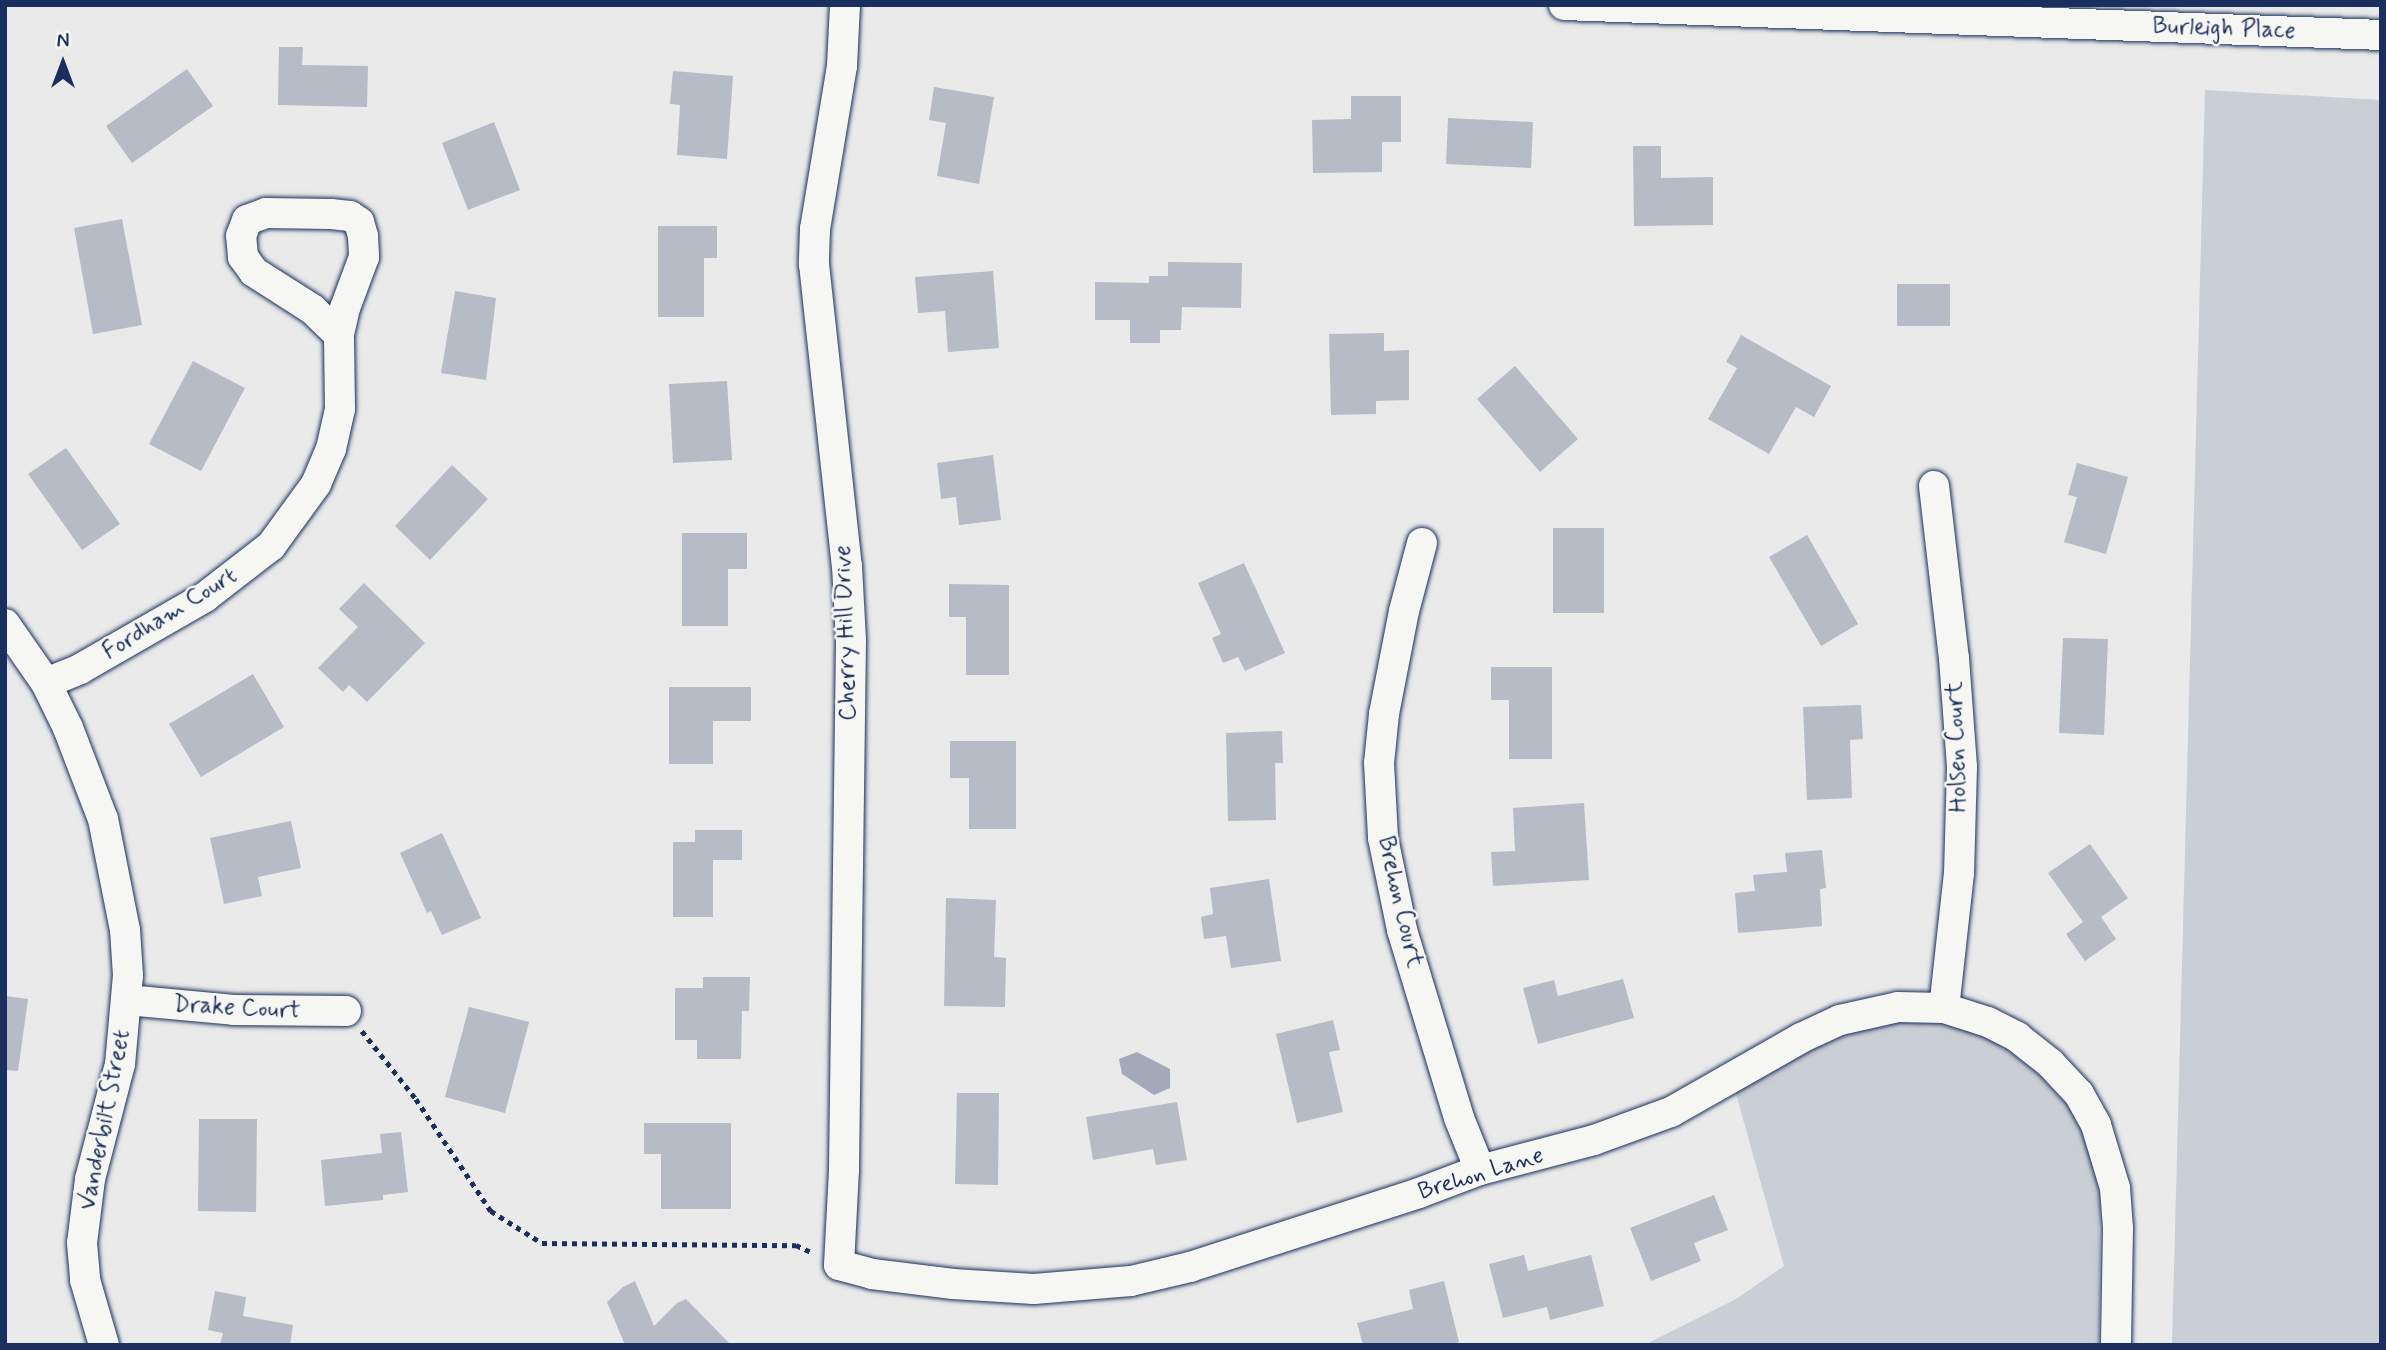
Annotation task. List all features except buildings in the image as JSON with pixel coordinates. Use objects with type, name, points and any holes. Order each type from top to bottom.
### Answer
[{"type":"street","name":"Cherry Hill Drive","points":[[839,1265],[844,1170],[851,641],[847,566],[814,264],[815,229],[842,66],[845,5]]},
{"type":"street","name":"Burleigh Place","points":[[1564,5],[2164,16],[2381,36]]},
{"type":"street","name":"Fordham Court","points":[[46,683],[80,669],[205,597],[271,546],[316,484],[331,449],[340,409],[339,335],[345,308],[363,257],[363,236],[359,222],[350,216],[265,213],[247,220],[241,236],[243,257],[248,264],[254,271],[312,309],[339,335]]},
{"type":"street","name":"Holsen Court","points":[[1934,486],[1954,657],[1962,766],[1959,873],[1944,1008]]},
{"type":"street","name":"Brehon Court","points":[[1422,543],[1404,611],[1384,714],[1379,763],[1383,838],[1402,930],[1459,1118],[1480,1170]]},
{"type":"street","name":"Vanderbilt Street","points":[[5,624],[46,683],[68,728],[103,820],[125,930],[127,1000],[120,1064],[90,1179],[82,1242],[85,1280],[104,1345]]},
{"type":"street","name":"Drake Court","points":[[127,1000],[233,1010],[346,1011]]},
{"type":"street","name":"Brehon Lane","points":[[839,1265],[872,1274],[926,1281],[1034,1289],[1131,1281],[1203,1263],[1419,1193],[1480,1170],[1594,1140],[1671,1112],[1840,1020],[1898,1007],[1944,1008],[1988,1022],[2017,1037],[2050,1063],[2079,1094],[2108,1156],[2115,1188],[2118,1228],[2116,1345]]},
{"type":"path","points":[[346,1011],[416,1099],[491,1211],[542,1242],[796,1245],[839,1265]]},
{"type":"shaded area","points":[[2205,90],[2381,100],[2381,1345],[2172,1345]]},
{"type":"shaded area","points":[[1911,1017],[1977,1026],[2041,1067],[2084,1122],[2100,1198],[2099,1345],[1644,1345],[1736,1299],[1784,1266],[1735,1090],[1846,1031]]},
{"type":"water","points":[[1137,1052],[1170,1069],[1170,1088],[1154,1095],[1122,1074],[1119,1059]]}]
